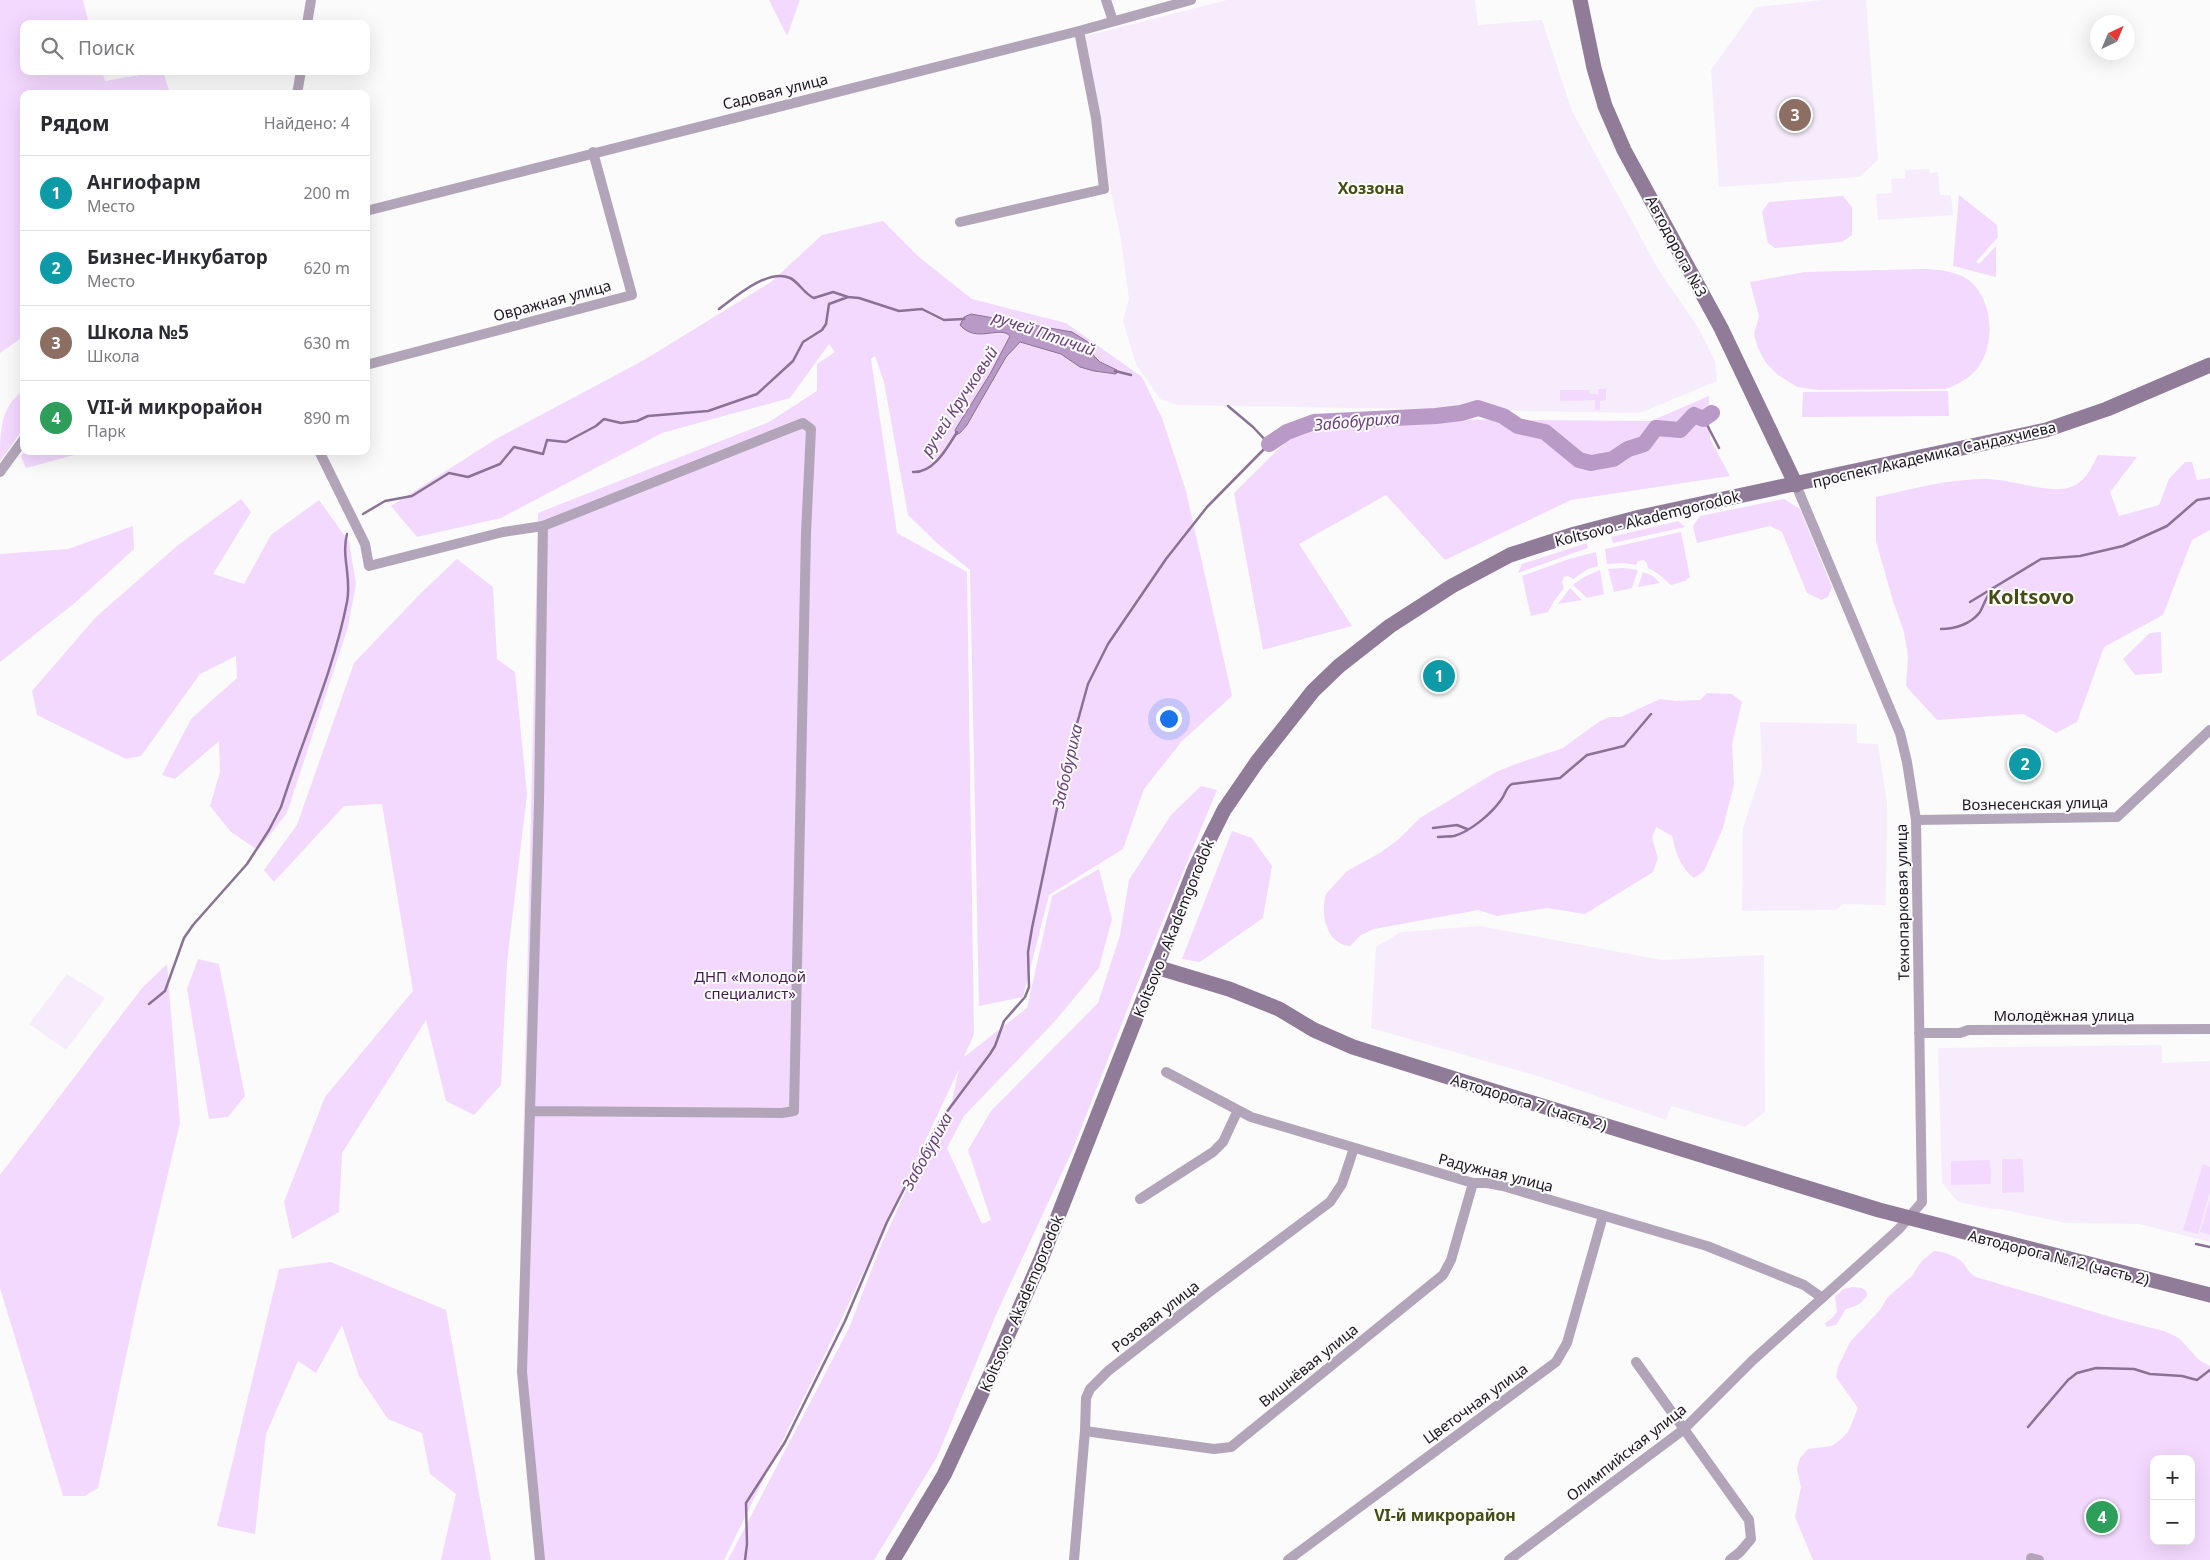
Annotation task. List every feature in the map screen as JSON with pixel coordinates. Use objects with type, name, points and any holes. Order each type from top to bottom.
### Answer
[{"type":"main road","name":"Автодорога №3","points":[[1580,0],[1594,68],[1605,106],[1624,150],[1721,328],[1796,485]]},
{"type":"main road","name":"проспект Академика Сандахчиева","points":[[1796,485],[2046,430],[2107,409],[2210,365]]},
{"type":"main road","name":"Koltsovo - Akademgorodok","points":[[893,1560],[944,1475],[1042,1258],[1195,868],[1224,810],[1246,777],[1313,691],[1339,666],[1390,626],[1452,586],[1510,555],[1575,534],[1640,517],[1796,485]]},
{"type":"main road","name":"Автодорога 7 (часть 2)","points":[[1156,967],[1229,989],[1262,1002],[1314,1030],[1353,1047],[1909,1218]]},
{"type":"main road","name":"Автодорога №12 (часть 2)","points":[[1909,1218],[2210,1295]]},
{"type":"street","points":[[308,20],[311,0]]},
{"type":"street","points":[[1106,0],[1113,21]]},
{"type":"street","name":"Садовая улица","points":[[370,210],[1192,0]]},
{"type":"street","points":[[960,222],[1104,189],[1096,118],[1079,30]]},
{"type":"street","points":[[297,90],[300,75]]},
{"type":"street","name":"Овражная улица","points":[[370,364],[632,294],[592,152]]},
{"type":"street","points":[[321,455],[365,544],[369,566],[503,532],[543,526],[803,423],[811,429],[805,562],[794,1111],[782,1113],[530,1111]]},
{"type":"street","points":[[0,472],[20,444]]},
{"type":"street","name":"Технопарковая улица","points":[[1796,485],[1900,733],[1907,762],[1916,820],[1922,1202],[1909,1218],[1821,1297]]},
{"type":"street","points":[[540,1560],[522,1372],[539,792],[543,526]]},
{"type":"street","name":"Вознесенская улица","points":[[1916,820],[2117,817],[2210,730]]},
{"type":"street","name":"Молодёжная улица","points":[[1919,1033],[1960,1033],[1968,1030],[2210,1029]]},
{"type":"street","name":"Радужная улица","points":[[1166,1072],[1251,1117],[1473,1183],[1503,1186],[1707,1246],[1804,1285],[1821,1297]]},
{"type":"street","points":[[1140,1199],[1213,1152],[1223,1142],[1238,1110]]},
{"type":"street","name":"Розовая улица","points":[[1074,1560],[1086,1398],[1096,1382],[1208,1293],[1330,1202],[1342,1184],[1354,1148]]},
{"type":"street","name":"Вишнёвая улица","points":[[1085,1431],[1214,1449],[1231,1447],[1443,1275],[1451,1260],[1473,1183]]},
{"type":"street","name":"Цветочная улица","points":[[1288,1560],[1556,1362],[1568,1343],[1603,1216]]},
{"type":"street","name":"Олимпийская улица","points":[[1508,1560],[1683,1430],[1753,1360],[1821,1297]]},
{"type":"street","points":[[1636,1362],[1749,1520],[1751,1539],[1730,1560]]},
{"type":"shaded area","points":[[1227,0],[1475,0],[1478,25],[1542,20],[1572,111],[1658,269],[1699,329],[1715,361],[1717,381],[1640,413],[1177,405],[1160,399],[1136,364],[1123,321],[1129,299],[1121,240],[1105,162],[1085,36]]},
{"type":"shaded area","points":[[1822,0],[1866,0],[1878,160],[1859,177],[1719,187],[1711,70],[1756,7]]},
{"type":"shaded area","points":[[1929,169],[1930,173],[1938,172],[1940,195],[1951,195],[1953,215],[1878,220],[1876,194],[1892,193],[1891,179],[1905,178],[1905,170]]},
{"type":"shaded area","points":[[1760,722],[1857,724],[1857,743],[1878,744],[1887,802],[1886,905],[1843,904],[1836,910],[1742,911],[1743,828],[1762,770]]},
{"type":"shaded area","points":[[1480,926],[1662,960],[1764,955],[1765,1112],[1745,1127],[1671,1106],[1666,1120],[1541,1077],[1371,1028],[1376,947],[1401,932]]},
{"type":"shaded area","points":[[67,974],[105,998],[66,1050],[29,1024]]},
{"type":"shaded area","points":[[2162,1045],[2162,1063],[2210,1061],[2210,1242],[2139,1224],[2066,1223],[1958,1202],[1942,1183],[1938,1048]]},
{"type":"green space","points":[[0,0],[83,0],[88,20],[20,20],[20,75],[103,75],[105,81],[140,75],[164,75],[169,90],[20,90],[20,339],[0,353]]},
{"type":"green space","points":[[769,0],[800,0],[787,36]]},
{"type":"green space","points":[[1959,195],[1997,225],[1998,237],[1976,262],[1979,264],[1996,246],[1996,277],[1953,266]]},
{"type":"green space","points":[[1843,196],[1852,207],[1852,235],[1842,242],[1775,248],[1768,243],[1762,212],[1769,202]]},
{"type":"green space","name":"ДНП «Молодой специалист»","points":[[883,221],[920,258],[972,299],[1066,323],[1142,377],[1162,418],[1186,491],[1232,696],[1182,741],[1144,789],[1123,849],[1049,895],[1023,997],[979,1006],[970,570],[938,544],[908,515],[884,382],[875,356],[871,359],[897,533],[967,572],[974,1034],[964,1057],[1027,1008],[1052,896],[1099,869],[1112,919],[1099,968],[1056,1020],[964,1116],[947,1148],[982,1224],[991,1220],[968,1150],[991,1111],[1098,1003],[1120,935],[1129,880],[1171,815],[1201,786],[1217,790],[1147,959],[1073,1149],[995,1317],[937,1457],[874,1560],[728,1560],[849,1328],[882,1243],[926,1147],[952,1101],[959,1069],[824,1356],[724,1560],[535,1560],[518,1364],[538,513],[769,422],[817,391],[817,364],[835,352],[829,344],[790,398],[662,433],[501,518],[417,537],[391,506],[496,439],[644,360],[771,282],[822,235]]},
{"type":"green space","points":[[1941,270],[1962,276],[1979,291],[1984,302],[1988,313],[1989,325],[1987,349],[1980,365],[1962,382],[1945,389],[1819,390],[1797,387],[1778,375],[1766,363],[1758,348],[1754,334],[1759,316],[1750,282],[1805,272]]},
{"type":"green space","points":[[1598,389],[1606,389],[1606,400],[1600,401],[1600,410],[1595,410],[1595,400],[1560,401],[1560,390],[1589,390],[1590,394],[1598,394]]},
{"type":"green space","points":[[1948,391],[1949,416],[1802,417],[1803,392]]},
{"type":"green space","points":[[20,394],[20,434],[0,461],[0,439],[3,421],[10,404]]},
{"type":"green space","points":[[1709,396],[1710,439],[1730,476],[1571,500],[1445,560],[1386,495],[1299,544],[1352,626],[1263,650],[1234,493],[1310,418],[1651,421]]},
{"type":"green space","points":[[22,455],[74,455],[26,468]]},
{"type":"green space","points":[[2098,455],[2137,457],[2110,492],[2119,516],[2159,505],[2169,479],[2185,462],[2192,462],[2197,480],[2210,478],[2210,530],[2192,540],[2163,615],[2104,647],[2077,722],[2056,733],[2024,714],[1937,720],[1906,686],[1908,657],[1904,632],[1876,541],[1876,497],[1930,485],[1971,479],[1995,480],[2050,489],[2068,488],[2083,479]]},
{"type":"green space","points":[[241,499],[251,512],[213,574],[244,584],[271,535],[319,500],[349,542],[356,584],[348,627],[287,813],[258,850],[231,832],[210,806],[220,772],[219,741],[175,779],[162,775],[191,719],[237,678],[236,656],[200,674],[141,756],[126,759],[37,715],[32,691],[96,617],[177,546]]},
{"type":"green space","points":[[1784,499],[1800,509],[1832,587],[1828,597],[1821,600],[1807,593],[1782,532],[1770,526],[1697,543],[1693,526],[1700,516]]},
{"type":"green space","points":[[1678,521],[1685,527],[1613,543],[1611,537]]},
{"type":"green space","points":[[133,526],[134,549],[76,602],[0,662],[0,554],[68,549]]},
{"type":"green space","points":[[1681,532],[1690,577],[1685,581],[1671,585],[1648,568],[1644,560],[1638,561],[1636,565],[1624,563],[1607,564],[1605,549]]},
{"type":"green space","points":[[1587,543],[1588,548],[1518,573],[1522,564]]},
{"type":"green space","points":[[1596,552],[1598,566],[1588,569],[1573,579],[1568,576],[1564,577],[1562,582],[1564,588],[1548,612],[1531,616],[1522,576],[1569,559]]},
{"type":"green space","points":[[457,559],[493,587],[497,659],[515,672],[527,794],[507,962],[501,1085],[474,1115],[446,1101],[426,1020],[342,1153],[339,1212],[292,1239],[284,1202],[325,1097],[413,991],[382,804],[344,806],[274,882],[264,870],[297,825],[354,663],[422,592]]},
{"type":"green space","points":[[1608,569],[1638,570],[1632,588],[1614,592]]},
{"type":"green space","points":[[1600,570],[1604,594],[1587,598],[1573,585],[1584,577]]},
{"type":"green space","points":[[1643,572],[1653,576],[1660,583],[1638,587]]},
{"type":"green space","points":[[1570,588],[1582,600],[1558,604]]},
{"type":"green space","points":[[2161,632],[2162,673],[2135,675],[2123,659],[2150,633]]},
{"type":"green space","points":[[1707,693],[1732,694],[1742,702],[1732,744],[1734,785],[1723,828],[1704,871],[1694,878],[1679,859],[1672,836],[1656,827],[1652,838],[1658,858],[1653,872],[1585,914],[1547,908],[1497,916],[1478,910],[1374,929],[1361,935],[1350,946],[1335,940],[1330,934],[1324,910],[1326,894],[1347,871],[1380,853],[1399,839],[1420,818],[1496,772],[1563,748],[1600,721],[1610,717],[1621,717],[1660,699],[1675,701],[1700,700]]},
{"type":"green space","points":[[1232,831],[1252,838],[1272,866],[1263,918],[1200,962],[1182,959]]},
{"type":"green space","points":[[198,959],[219,964],[245,1096],[228,1117],[209,1119],[187,989]]},
{"type":"green space","points":[[167,964],[180,1123],[138,1300],[98,1488],[85,1496],[63,1496],[0,1288],[0,1175],[142,988]]},
{"type":"green space","points":[[2002,1159],[2023,1159],[2024,1192],[2002,1193]]},
{"type":"green space","points":[[1990,1160],[1991,1184],[1951,1185],[1951,1161]]},
{"type":"green space","points":[[2203,1164],[2210,1167],[2210,1192],[2198,1234],[2183,1230]]},
{"type":"green space","points":[[2210,1199],[2210,1235],[2200,1232]]},
{"type":"green space","points":[[1934,1251],[1945,1253],[1961,1260],[1976,1277],[2164,1331],[2179,1338],[2199,1360],[2210,1366],[2210,1560],[1813,1560],[1795,1517],[1801,1487],[1797,1469],[1800,1458],[1808,1449],[1832,1446],[1848,1432],[1858,1408],[1836,1377],[1838,1367],[1850,1342],[1880,1310],[1887,1298],[1912,1276],[1921,1262]]},
{"type":"green space","points":[[331,1262],[446,1310],[491,1560],[441,1560],[456,1494],[430,1474],[422,1433],[388,1419],[359,1376],[342,1325],[316,1373],[298,1361],[266,1434],[255,1534],[217,1526],[279,1269]]},
{"type":"green space","points":[[1862,1288],[1866,1291],[1867,1295],[1859,1304],[1846,1309],[1836,1325],[1827,1327],[1825,1323],[1837,1312],[1835,1297],[1843,1289]]},
{"type":"water","points":[[971,314],[1072,332],[1088,342],[1094,356],[1100,362],[1117,370],[1116,374],[1080,367],[1061,354],[1020,342],[1006,357],[967,425],[956,435],[955,430],[990,374],[1010,336],[1000,332],[980,334],[966,330],[960,325],[964,317]]},
{"type":"waterway","points":[[719,309],[752,285],[762,280],[781,276],[790,278],[814,298],[833,292],[848,297]]},
{"type":"waterway","name":"ручей Птичий","points":[[363,514],[385,501],[412,496],[449,473],[468,477],[500,464],[514,447],[543,454],[547,440],[566,442],[596,426],[604,419],[621,423],[637,421],[648,416],[708,411],[757,394],[793,361],[803,342],[822,330],[826,324],[829,304],[848,297],[859,298],[899,311],[922,309],[944,320],[964,319]]},
{"type":"waterway","name":"ручей Птичий","points":[[1115,371],[1131,375]]},
{"type":"waterway","name":"Забобуриха","points":[[745,1560],[747,1544],[746,1503],[785,1442],[845,1321],[887,1222],[924,1150],[940,1121],[990,1054],[1004,1021],[1025,997],[1029,987],[1028,952],[1032,928],[1068,756],[1088,684],[1108,644],[1166,559],[1207,507],[1269,444],[1253,427],[1228,406]]},
{"type":"waterway","name":"Забобуриха","points":[[1269,444],[1287,432],[1314,422],[1436,416],[1461,413],[1478,408],[1503,416],[1518,426],[1545,432],[1579,460],[1591,463],[1613,459],[1628,449],[1644,444],[1656,428],[1680,430],[1694,415],[1703,419],[1712,413]]},
{"type":"waterway","points":[[1704,419],[1719,448]]},
{"type":"waterway","name":"ручей Кручковый","points":[[913,472],[921,471],[934,464],[957,432]]},
{"type":"waterway","name":"Забобуриха","points":[[1970,602],[2041,559],[2080,556],[2123,546],[2167,526],[2197,500],[2210,498]]},
{"type":"waterway","points":[[149,1004],[165,991],[184,938],[193,925],[247,864],[281,807],[326,680],[341,628],[348,593],[345,551],[347,534]]},
{"type":"waterway","points":[[1941,629],[1957,627],[1972,620],[1980,612],[1991,591]]},
{"type":"waterway","points":[[1438,837],[1454,836],[1474,826],[1497,805],[1508,787],[1512,784],[1560,778],[1587,755],[1624,746],[1651,714]]},
{"type":"waterway","points":[[1433,828],[1457,825],[1467,829]]},
{"type":"waterway","points":[[2196,1244],[2210,1247]]},
{"type":"waterway","name":"Забобуриха","points":[[2028,1427],[2068,1380],[2077,1373],[2096,1368],[2134,1369],[2150,1374],[2182,1376],[2197,1380],[2210,1370]]},
{"type":"place","name":"Школа №5","points":[[1795,115]]},
{"type":"place","name":"Ангиофарм","points":[[1439,676]]},
{"type":"place","name":"Бизнес-Инкубатор","points":[[2025,764]]},
{"type":"place","name":"VII-й микрорайон","points":[[2102,1517]]},
{"type":"district","name":"Хоззона","points":[[1371,188]]},
{"type":"district","name":"Koltsovo","points":[[2031,596]]},
{"type":"district","name":"VI-й микрорайон","points":[[1445,1515]]}]
